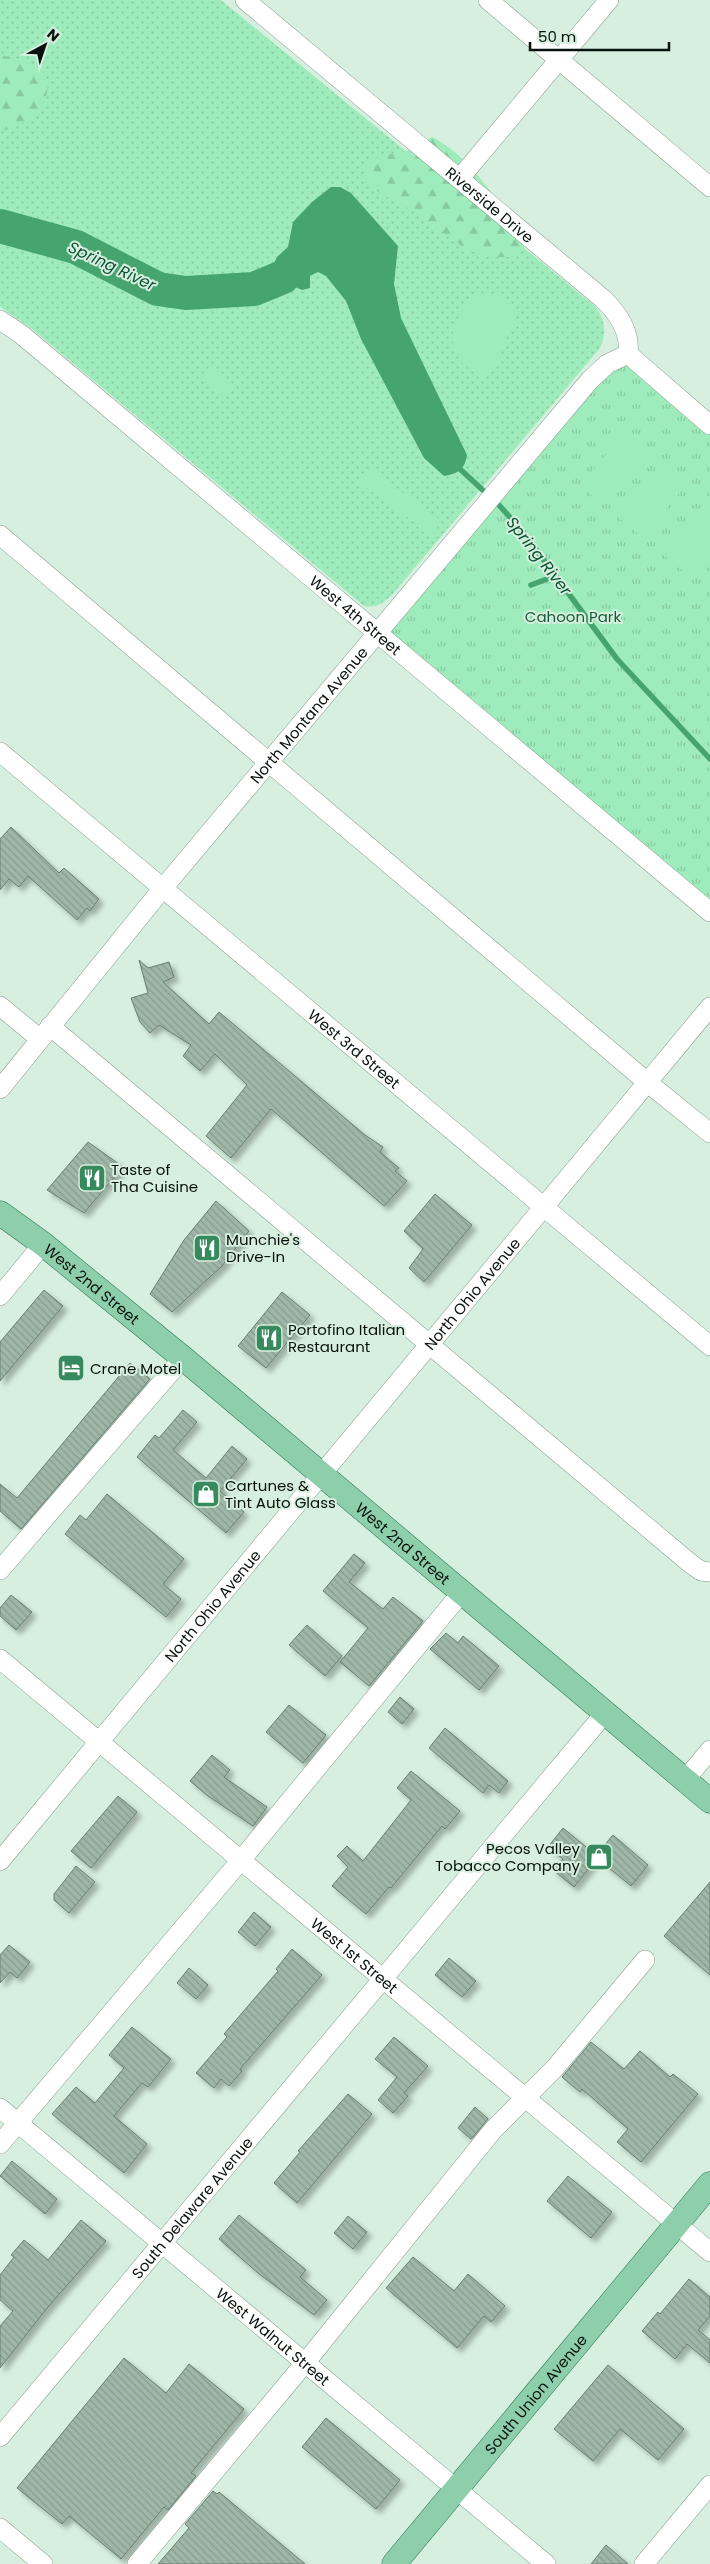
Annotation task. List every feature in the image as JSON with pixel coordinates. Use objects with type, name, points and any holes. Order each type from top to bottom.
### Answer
[{"type":"main road","name":"West 2nd Street","points":[[0,1213],[43,1244],[182,1358],[710,1801]]},
{"type":"main road","name":"South Union Avenue","points":[[394,2564],[710,2184]]},
{"type":"street","name":"Riverside Drive","points":[[245,0],[460,178],[609,305],[617,314],[628,336],[628,354]]},
{"type":"street","points":[[488,0],[710,187]]},
{"type":"street","points":[[460,178],[609,0]]},
{"type":"street","name":"West 4th Street","points":[[0,320],[22,335],[710,912]]},
{"type":"street","points":[[628,354],[710,424]]},
{"type":"street","name":"North Montana Avenue","points":[[0,1089],[163,888],[590,380],[607,364],[628,354]]},
{"type":"street","points":[[0,535],[647,1082],[710,1133]]},
{"type":"street","name":"West 3rd Street","points":[[0,752],[710,1346]]},
{"type":"street","points":[[0,1006],[45,1033],[575,1464],[691,1564],[701,1571],[710,1572]]},
{"type":"street","name":"North Ohio Avenue","points":[[0,1861],[710,1007]]},
{"type":"street","points":[[0,1296],[43,1244]]},
{"type":"street","points":[[0,1570],[182,1358]]},
{"type":"street","points":[[0,2144],[240,1860],[462,1592]]},
{"type":"street","name":"West 1st Street","points":[[0,1659],[710,2252]]},
{"type":"street","name":"South Delaware Avenue","points":[[0,2437],[605,1713]]},
{"type":"street","points":[[685,1780],[710,1750]]},
{"type":"street","points":[[137,2564],[305,2363],[493,2130],[555,2068],[645,1960]]},
{"type":"street","name":"West Walnut Street","points":[[0,2108],[546,2564]]},
{"type":"street","points":[[644,2564],[710,2485]]},
{"type":"street","points":[[0,2528],[43,2564]]},
{"type":"green space","points":[[0,0],[221,0],[595,306],[604,326],[604,337],[600,348],[391,596],[381,603],[376,606],[364,606],[32,329],[0,307]]},
{"type":"green space","points":[[0,56],[19,59],[39,68],[47,82],[48,90],[42,105],[29,119],[0,132]]},
{"type":"green space","points":[[432,137],[460,157],[484,183],[527,240],[523,249],[512,257],[481,257],[402,204],[381,194],[368,183],[363,174],[375,159],[384,155],[410,150]]},
{"type":"green space","points":[[486,292],[496,295],[506,302],[515,315],[516,320],[504,343],[495,369],[487,375],[473,371],[461,361],[452,340],[455,326],[465,307],[475,297]]},
{"type":"green space","name":"Cahoon Park","points":[[628,354],[710,425],[710,912],[376,633],[590,380]]},
{"type":"green space","points":[[209,367],[234,385],[226,396],[201,379]]},
{"type":"green space","points":[[622,436],[645,455],[603,505],[580,486]]},
{"type":"green space","points":[[661,468],[684,487],[642,537],[619,518]]},
{"type":"green space","points":[[370,469],[442,521],[432,535],[359,482]]},
{"type":"green space","points":[[706,506],[710,509],[710,548],[688,575],[665,556]]},
{"type":"shaded area","points":[[331,187],[340,187],[351,193],[398,246],[394,284],[401,318],[467,455],[463,467],[453,474],[444,476],[424,458],[361,339],[346,301],[326,276],[318,272],[310,276],[310,288],[302,290],[291,285],[272,267],[277,257],[288,247],[293,222],[312,202]]},
{"type":"building","points":[[11,827],[59,873],[64,868],[99,899],[90,911],[87,908],[77,920],[28,876],[19,887],[9,879],[0,890],[0,839]]},
{"type":"building","points":[[139,960],[148,968],[169,962],[174,977],[163,982],[209,1024],[219,1012],[365,1135],[383,1147],[380,1152],[399,1168],[395,1171],[407,1181],[384,1206],[271,1109],[231,1158],[206,1136],[247,1085],[215,1054],[200,1071],[183,1056],[191,1045],[159,1025],[150,1033],[140,1022],[131,998],[148,993]]},
{"type":"building","points":[[88,1142],[123,1167],[84,1213],[47,1190]]},
{"type":"building","points":[[435,1194],[472,1225],[424,1282],[409,1268],[423,1249],[404,1231]]},
{"type":"building","points":[[216,1201],[249,1231],[222,1266],[172,1312],[150,1294],[184,1240]]},
{"type":"building","points":[[44,1290],[63,1306],[0,1381],[0,1342]]},
{"type":"building","points":[[282,1292],[310,1315],[266,1368],[238,1346]]},
{"type":"building","points":[[130,1363],[150,1379],[21,1529],[0,1511],[0,1484],[17,1498]]},
{"type":"building","points":[[183,1410],[197,1422],[173,1450],[206,1478],[232,1446],[247,1459],[220,1491],[244,1512],[226,1533],[137,1457],[155,1435],[159,1438]]},
{"type":"building","points":[[107,1494],[184,1559],[163,1584],[181,1599],[166,1617],[65,1534],[80,1515],[86,1520]]},
{"type":"building","points":[[354,1554],[365,1563],[349,1582],[383,1609],[393,1597],[423,1621],[369,1686],[340,1662],[368,1628],[323,1591]]},
{"type":"building","points":[[11,1595],[32,1612],[16,1630],[0,1616],[0,1608]]},
{"type":"building","points":[[307,1625],[342,1656],[325,1676],[289,1645]]},
{"type":"building","points":[[446,1633],[458,1643],[463,1636],[499,1666],[479,1690],[430,1649]]},
{"type":"building","points":[[400,1697],[414,1709],[402,1724],[388,1712]]},
{"type":"building","points":[[289,1705],[326,1735],[303,1763],[266,1732]]},
{"type":"building","points":[[445,1728],[508,1781],[499,1793],[489,1785],[483,1793],[429,1748]]},
{"type":"building","points":[[212,1755],[230,1770],[224,1777],[267,1807],[253,1826],[208,1796],[190,1781]]},
{"type":"building","points":[[411,1771],[460,1811],[445,1829],[442,1826],[391,1888],[389,1887],[366,1914],[332,1886],[348,1867],[337,1856],[347,1846],[363,1861],[411,1800],[397,1788]]},
{"type":"building","points":[[118,1796],[137,1812],[91,1868],[71,1851]]},
{"type":"building","name":"Pecos Valley Tobacco Company","points":[[563,1828],[596,1855],[613,1835],[648,1865],[631,1886],[597,1858],[574,1887],[553,1870],[563,1859],[548,1847]]},
{"type":"building","points":[[76,1866],[95,1882],[69,1913],[54,1900],[54,1894]]},
{"type":"building","points":[[710,1882],[710,1975],[664,1936]]},
{"type":"building","points":[[254,1912],[271,1927],[255,1946],[238,1932]]},
{"type":"building","points":[[9,1945],[30,1962],[17,1978],[10,1972],[0,1983],[0,1955]]},
{"type":"building","points":[[292,1949],[322,1975],[240,2069],[242,2071],[229,2086],[221,2079],[214,2088],[196,2073],[227,2037],[224,2034],[278,1971],[276,1969]]},
{"type":"building","points":[[449,1958],[476,1981],[462,1997],[435,1975]]},
{"type":"building","points":[[189,1968],[208,1985],[196,1999],[177,1983]]},
{"type":"building","points":[[132,2027],[171,2059],[148,2087],[142,2083],[114,2116],[147,2144],[124,2173],[52,2114],[76,2087],[95,2103],[124,2068],[109,2055]]},
{"type":"building","points":[[394,2037],[428,2066],[404,2093],[408,2096],[393,2113],[378,2100],[397,2077],[375,2059]]},
{"type":"building","points":[[591,2042],[624,2069],[640,2051],[670,2077],[673,2074],[698,2094],[641,2162],[617,2142],[628,2129],[582,2089],[580,2092],[562,2077]]},
{"type":"building","points":[[348,2094],[372,2114],[297,2203],[274,2183],[300,2152],[298,2151]]},
{"type":"building","points":[[475,2107],[488,2119],[471,2139],[458,2128]]},
{"type":"building","points":[[12,2161],[57,2199],[45,2214],[0,2176]]},
{"type":"building","points":[[568,2176],[612,2212],[591,2238],[547,2201]]},
{"type":"building","points":[[239,2215],[306,2270],[300,2277],[327,2300],[314,2315],[258,2273],[219,2239]]},
{"type":"building","points":[[348,2216],[367,2232],[353,2249],[334,2233]]},
{"type":"building","points":[[81,2220],[106,2241],[48,2307],[0,2368],[0,2326],[13,2311],[0,2300],[0,2275],[14,2257],[11,2255],[24,2240],[48,2260]]},
{"type":"building","points":[[413,2257],[454,2291],[468,2274],[505,2306],[491,2322],[484,2316],[457,2348],[386,2288]]},
{"type":"building","points":[[689,2279],[710,2297],[710,2316],[698,2330],[710,2340],[710,2363],[687,2344],[675,2359],[642,2331],[658,2312],[660,2314]]},
{"type":"building","points":[[124,2358],[166,2393],[189,2364],[244,2409],[191,2473],[196,2476],[168,2510],[164,2507],[121,2559],[69,2516],[62,2524],[17,2488]]},
{"type":"building","points":[[608,2365],[684,2429],[658,2460],[620,2429],[593,2461],[554,2429]]},
{"type":"building","points":[[326,2418],[400,2480],[376,2509],[302,2447]]},
{"type":"building","points":[[213,2491],[217,2494],[219,2492],[305,2564],[158,2564],[189,2528],[185,2524]]},
{"type":"building","points":[[606,2545],[628,2564],[591,2564]]},
{"type":"waterway","name":"Spring River","points":[[0,226],[76,247],[158,289],[186,293],[254,289],[283,277]]},
{"type":"waterway","name":"Spring River","points":[[461,470],[499,505],[523,532],[617,659],[710,759]]},
{"type":"waterway","points":[[531,585],[555,576]]},
{"type":"place","name":"Taste of Tha Cuisine","points":[[92,1178]]},
{"type":"place","name":"Munchie's Drive-In","points":[[207,1248]]},
{"type":"place","name":"Portofino Italian Restaurant","points":[[269,1338]]},
{"type":"place","name":"Crane Motel","points":[[71,1368]]},
{"type":"place","name":"Cartunes & Tint Auto Glass","points":[[206,1494]]},
{"type":"place","name":"Pecos Valley Tobacco Company","points":[[599,1857]]}]
